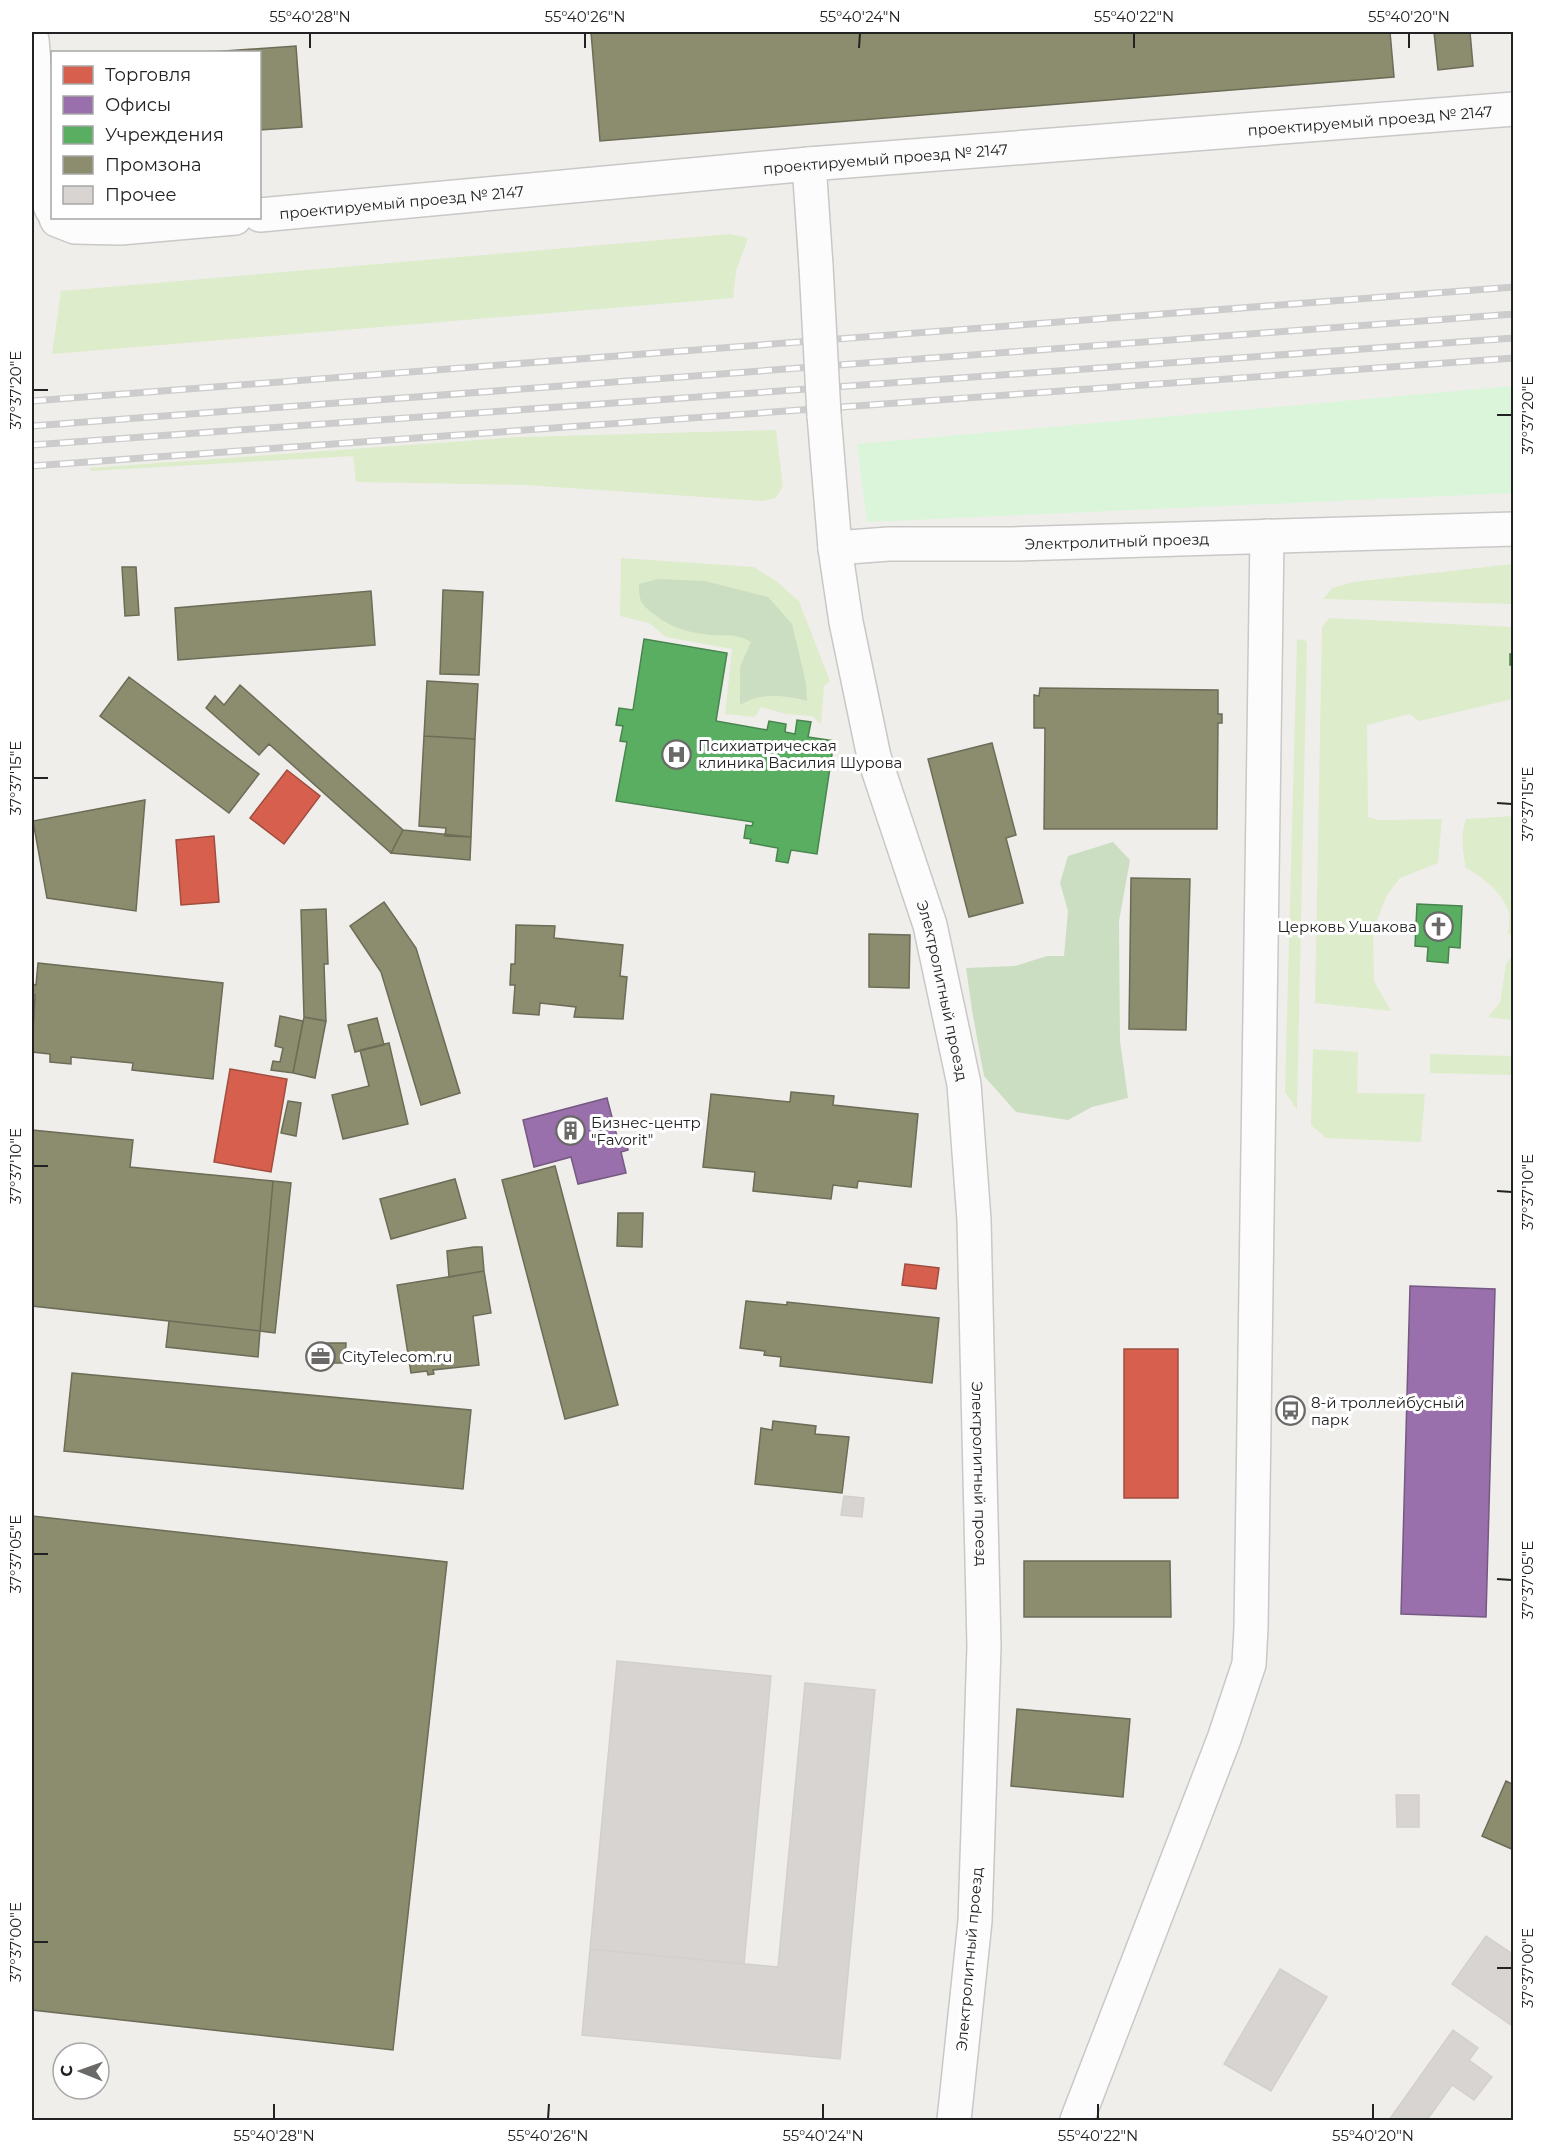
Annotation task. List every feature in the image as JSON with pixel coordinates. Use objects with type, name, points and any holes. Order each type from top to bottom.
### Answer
[{"type":"street","points":[[32,40],[45,195],[51,208]]},
{"type":"street","name":"проектируемый проезд № 2147","points":[[261,215],[809,164],[1514,110]]},
{"type":"street","points":[[809,164],[824,415],[835,548]]},
{"type":"street","points":[[60,219],[75,227],[120,228],[224,219]]},
{"type":"street","name":"Электролитный проезд","points":[[954,2121],[975,1921],[984,1646],[974,1220],[966,1107],[964,1084],[930,925],[874,757],[846,621],[835,548],[889,544],[1012,544],[1514,529]]},
{"type":"street","points":[[1077,2121],[1224,1739],[1249,1664],[1252,1594],[1267,536]]},
{"type":"green space","points":[[730,234],[748,238],[736,271],[733,298],[52,354],[61,291]]},
{"type":"green space","points":[[1513,386],[1513,493],[867,522],[857,444]]},
{"type":"green space","points":[[776,430],[783,486],[776,498],[762,501],[525,485],[356,482],[353,456],[91,471],[89,468],[519,437]]},
{"type":"green space","points":[[621,558],[754,567],[776,581],[799,601],[830,681],[824,686],[821,724],[812,716],[786,714],[761,707],[755,717],[725,714],[732,649],[666,637],[649,623],[620,616]]},
{"type":"green space","points":[[1513,564],[1513,604],[1323,599],[1332,588],[1353,582]]},
{"type":"green space","points":[[658,579],[705,581],[768,597],[792,624],[806,683],[807,701],[790,697],[765,696],[740,705],[740,667],[751,642],[736,636],[688,631],[661,620],[644,605],[640,599],[639,590],[639,584]]},
{"type":"green space","points":[[1329,618],[1513,627],[1513,699],[1419,721],[1410,714],[1367,725],[1368,817],[1379,820],[1442,819],[1438,863],[1400,878],[1387,895],[1373,930],[1374,981],[1391,1011],[1315,1003],[1322,627]]},
{"type":"green space","points":[[1297,639],[1307,641],[1297,1110],[1285,1092]]},
{"type":"green space","points":[[1513,816],[1514,937],[1512,937],[1508,933],[1509,913],[1503,899],[1486,881],[1466,868],[1463,837],[1466,819]]},
{"type":"green space","points":[[1113,842],[1130,860],[1119,921],[1120,1041],[1128,1098],[1092,1107],[1068,1120],[1016,1112],[984,1076],[966,968],[1015,966],[1047,956],[1064,956],[1068,911],[1060,883],[1068,856]]},
{"type":"green space","points":[[1510,958],[1513,958],[1513,1017],[1511,1020],[1488,1017],[1500,1003],[1506,964]]},
{"type":"green space","points":[[1313,1049],[1358,1052],[1357,1093],[1425,1094],[1421,1142],[1326,1138],[1311,1125]]},
{"type":"green space","points":[[1430,1054],[1513,1056],[1513,1075],[1430,1073]]},
{"type":"building: Торговля","points":[[287,770],[320,796],[284,844],[250,818]]},
{"type":"building: Торговля","points":[[214,836],[219,902],[181,905],[176,840]]},
{"type":"building: Торговля","points":[[230,1069],[287,1079],[271,1172],[214,1162]]},
{"type":"building: Торговля","points":[[905,1264],[939,1268],[936,1289],[902,1285]]},
{"type":"building: Торговля","points":[[1124,1349],[1178,1349],[1178,1498],[1124,1498]]},
{"type":"building: Офисы","name":"Бизнес-центр \"Favorit\"","points":[[607,1098],[619,1144],[626,1142],[628,1150],[621,1152],[626,1173],[578,1184],[571,1157],[534,1167],[523,1120]]},
{"type":"building: Офисы","points":[[1410,1286],[1495,1289],[1486,1617],[1401,1614]]},
{"type":"building: Учреждения","points":[[644,639],[727,653],[716,721],[767,730],[769,721],[786,724],[785,732],[795,734],[797,720],[811,722],[808,737],[834,741],[817,854],[791,850],[788,863],[776,861],[778,848],[750,843],[751,839],[744,838],[746,825],[752,826],[753,822],[616,801],[627,742],[620,741],[623,726],[616,725],[619,708],[633,710]]},
{"type":"building: Учреждения","points":[[1510,654],[1514,654],[1514,665],[1510,665]]},
{"type":"building: Учреждения","name":"Церковь Ушакова","points":[[1417,904],[1462,906],[1460,948],[1449,947],[1448,963],[1427,961],[1428,947],[1415,946]]},
{"type":"building: Промзона","points":[[591,32],[1390,32],[1394,77],[600,141]]},
{"type":"building: Промзона","points":[[1434,32],[1470,32],[1473,66],[1438,70]]},
{"type":"building: Промзона","points":[[296,46],[302,127],[261,130],[261,51],[224,51]]},
{"type":"building: Промзона","points":[[122,567],[136,567],[139,615],[125,616]]},
{"type":"building: Промзона","points":[[443,590],[483,592],[479,675],[440,674]]},
{"type":"building: Промзона","points":[[371,591],[375,645],[178,660],[175,608]]},
{"type":"building: Промзона","points":[[129,677],[259,774],[229,813],[100,716]]},
{"type":"building: Промзона","points":[[427,681],[478,684],[475,739],[424,736]]},
{"type":"building: Промзона","points":[[240,685],[403,830],[391,853],[269,744],[259,755],[206,708],[215,696],[224,705]]},
{"type":"building: Промзона","points":[[1040,688],[1218,690],[1218,714],[1222,714],[1222,723],[1218,723],[1217,829],[1044,829],[1045,728],[1034,728],[1034,695],[1039,696]]},
{"type":"building: Промзона","points":[[424,736],[475,739],[471,837],[445,836],[446,828],[419,826]]},
{"type":"building: Промзона","points":[[992,743],[1016,835],[1006,838],[1023,903],[969,917],[928,759]]},
{"type":"building: Промзона","points":[[145,800],[136,911],[47,898],[33,821]]},
{"type":"building: Промзона","points":[[403,830],[471,837],[470,860],[391,853]]},
{"type":"building: Промзона","points":[[1131,878],[1190,879],[1186,1030],[1129,1029]]},
{"type":"building: Промзона","points":[[384,902],[416,948],[460,1093],[421,1105],[381,972],[350,926]]},
{"type":"building: Промзона","points":[[326,909],[328,964],[324,964],[326,1021],[304,1017],[301,910]]},
{"type":"building: Промзона","points":[[516,925],[555,926],[554,938],[623,945],[620,976],[627,977],[623,1019],[574,1017],[576,1007],[540,1003],[539,1015],[513,1013],[515,985],[510,985],[511,964],[515,964]]},
{"type":"building: Промзона","points":[[869,934],[910,935],[909,988],[869,987]]},
{"type":"building: Промзона","points":[[38,963],[223,983],[213,1079],[132,1070],[133,1063],[71,1057],[71,1064],[50,1062],[50,1054],[32,1052],[35,995],[32,995],[32,984],[36,985]]},
{"type":"building: Промзона","points":[[280,1016],[303,1021],[293,1073],[271,1070],[273,1061],[280,1062],[283,1048],[275,1046]]},
{"type":"building: Промзона","points":[[304,1017],[326,1021],[315,1078],[293,1073]]},
{"type":"building: Промзона","points":[[377,1018],[384,1045],[355,1052],[348,1025]]},
{"type":"building: Промзона","points":[[389,1043],[408,1124],[343,1139],[332,1095],[369,1086],[360,1050]]},
{"type":"building: Промзона","points":[[791,1092],[834,1096],[833,1105],[918,1114],[911,1187],[858,1181],[857,1188],[833,1185],[831,1199],[753,1191],[755,1172],[703,1167],[711,1094],[790,1102]]},
{"type":"building: Промзона","points":[[288,1101],[301,1103],[296,1136],[281,1133]]},
{"type":"building: Промзона","points":[[32,1130],[133,1140],[130,1167],[273,1181],[260,1331],[32,1306]]},
{"type":"building: Промзона","points":[[555,1166],[618,1405],[565,1419],[502,1180]]},
{"type":"building: Промзона","points":[[455,1179],[466,1218],[391,1239],[380,1199]]},
{"type":"building: Промзона","points":[[273,1181],[291,1183],[275,1333],[260,1331]]},
{"type":"building: Промзона","points":[[618,1213],[643,1213],[642,1247],[617,1246]]},
{"type":"building: Промзона","points":[[482,1247],[484,1271],[449,1277],[447,1251]]},
{"type":"building: Промзона","points":[[484,1271],[491,1313],[473,1316],[479,1365],[433,1370],[434,1374],[428,1375],[427,1371],[411,1373],[397,1285]]},
{"type":"building: Промзона","points":[[746,1301],[787,1305],[787,1302],[939,1318],[932,1383],[780,1366],[781,1357],[764,1355],[765,1351],[740,1348]]},
{"type":"building: Промзона","points":[[169,1321],[260,1331],[258,1357],[166,1347]]},
{"type":"building: Промзона","points":[[319,1343],[346,1343],[345,1363],[319,1363]]},
{"type":"building: Промзона","points":[[72,1373],[471,1410],[463,1489],[64,1451]]},
{"type":"building: Промзона","points":[[773,1421],[816,1426],[815,1434],[849,1437],[842,1493],[755,1484],[761,1428],[772,1430]]},
{"type":"building: Промзона","points":[[32,1516],[447,1562],[393,2050],[32,2010]]},
{"type":"building: Промзона","points":[[1024,1561],[1170,1561],[1171,1617],[1024,1617]]},
{"type":"building: Промзона","points":[[1017,1709],[1130,1719],[1123,1797],[1011,1786]]},
{"type":"building: Промзона","points":[[1506,1781],[1514,1785],[1514,1850],[1482,1836]]},
{"type":"building: Прочее","points":[[844,1496],[864,1498],[862,1517],[841,1515]]},
{"type":"building: Прочее","points":[[617,1661],[771,1676],[744,1964],[590,1949]]},
{"type":"building: Прочее","points":[[805,1683],[875,1690],[840,2059],[582,2035],[590,1949],[778,1967]]},
{"type":"building: Прочее","points":[[1396,1795],[1419,1795],[1419,1827],[1397,1827]]},
{"type":"building: Прочее","points":[[1486,1936],[1514,1955],[1514,2027],[1452,1984]]},
{"type":"building: Прочее","points":[[1280,1969],[1327,1997],[1271,2091],[1224,2064]]},
{"type":"building: Прочее","points":[[1453,2030],[1478,2048],[1469,2060],[1492,2077],[1474,2100],[1452,2085],[1427,2120],[1389,2120]]},
{"type":"railway","points":[[32,401],[1514,287]]},
{"type":"railway","points":[[32,426],[1514,314]]},
{"type":"railway","points":[[32,445],[1514,338]]},
{"type":"railway","points":[[32,466],[1514,358]]},
{"type":"place","name":"Психиатрическая клиника Василия Шурова","points":[[677,754]]},
{"type":"place","name":"Церковь Ушакова","points":[[1438,926]]},
{"type":"place","name":"Бизнес-центр \"Favorit\"","points":[[570,1131]]},
{"type":"place","name":"CityTelecom.ru","points":[[321,1356]]},
{"type":"place","name":"8-й троллейбусный парк","points":[[1290,1411]]}]
